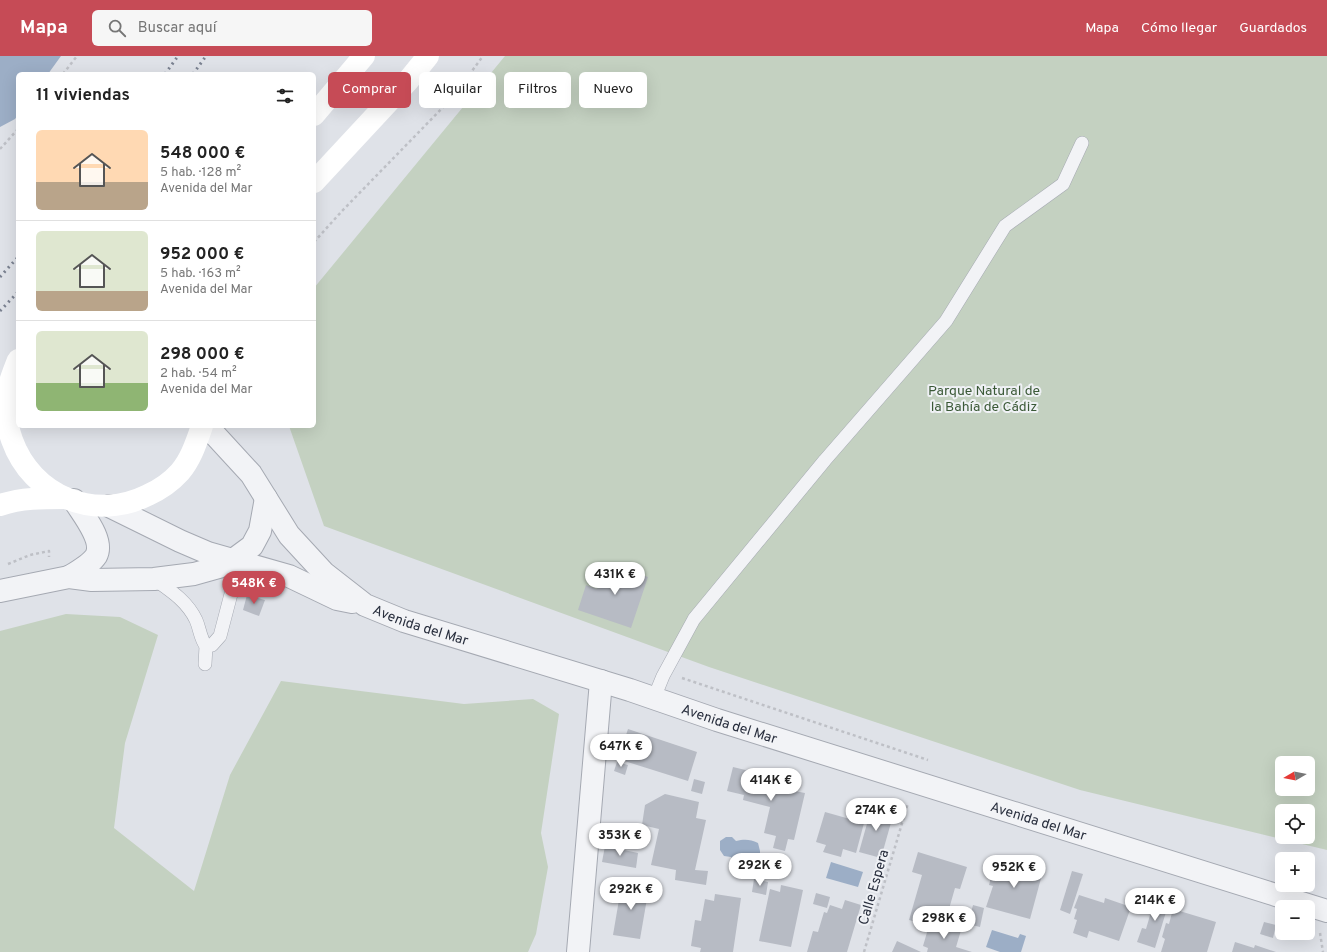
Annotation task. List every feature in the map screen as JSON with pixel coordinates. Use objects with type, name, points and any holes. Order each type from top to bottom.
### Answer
[{"type":"main road","points":[[316,113],[364,56]]},
{"type":"main road","points":[[316,180],[407,82],[428,56]]},
{"type":"main road","points":[[16,365],[9,382],[3,412],[16,452],[29,471],[46,486],[69,499],[87,505],[109,506],[135,502],[159,490],[179,472],[194,450],[201,428]]},
{"type":"main road","points":[[0,505],[35,498],[69,499]]},
{"type":"street","name":"Avenida del Mar","points":[[205,428],[216,436],[251,474],[289,535],[314,563],[324,573],[365,605],[404,621],[601,681],[716,720],[1327,911]]},
{"type":"street","points":[[0,591],[69,577],[92,580],[154,579],[194,574],[219,567],[233,560],[252,546],[260,531],[266,498]]},
{"type":"street","points":[[69,499],[94,531],[98,543],[96,556],[85,567],[69,577]]},
{"type":"street","points":[[109,506],[208,553],[289,576],[337,599],[365,605]]},
{"type":"street","points":[[578,952],[601,681]]},
{"type":"lane","points":[[654,698],[663,676],[694,619],[825,460],[946,321],[1005,226],[1063,184],[1082,143]]},
{"type":"lane","points":[[206,646],[212,645],[220,636],[230,594],[260,567]]},
{"type":"lane","points":[[154,579],[179,597],[191,610],[197,622],[201,640],[206,646],[205,664]]},
{"type":"path","points":[[65,72],[77,56]]},
{"type":"path","points":[[316,240],[452,98],[483,56]]},
{"type":"path","points":[[0,149],[16,131]]},
{"type":"path","points":[[6,565],[30,555],[49,551],[50,559]]},
{"type":"path","name":"Calle Espera","points":[[864,952],[913,782]]},
{"type":"green space","name":"Parque Natural de la Bahía de Cádiz","points":[[505,56],[1327,56],[1327,850],[1302,844],[1315,844],[1315,804],[1275,804],[1275,837],[1080,790],[709,667],[324,526],[290,428],[316,428],[316,286],[462,108],[496,108],[496,72],[492,72]]},
{"type":"green space","points":[[66,614],[120,617],[158,635],[125,743],[114,828],[194,891],[230,775],[281,681],[464,704],[533,699],[559,714],[541,833],[548,867],[536,934],[528,952],[0,952],[0,631]]},
{"type":"water","points":[[0,56],[61,56],[49,72],[16,72],[16,118],[0,127]]},
{"type":"water","points":[[726,837],[732,837],[736,841],[747,840],[758,843],[760,859],[748,865],[736,864],[731,857],[724,856],[720,850],[720,841]]},
{"type":"water","points":[[831,862],[863,872],[858,887],[826,878]]},
{"type":"water","points":[[992,930],[1018,938],[1020,934],[1026,936],[1021,952],[1000,952],[986,947]]},
{"type":"building","points":[[605,563],[648,577],[631,628],[578,610],[586,585],[597,589]]},
{"type":"building","points":[[247,595],[265,600],[259,616],[243,610]]},
{"type":"building","points":[[628,729],[697,752],[688,781],[618,759]]},
{"type":"building","points":[[617,762],[628,765],[625,775],[614,771]]},
{"type":"building","points":[[733,767],[791,781],[789,790],[805,793],[794,840],[788,839],[785,851],[773,848],[776,836],[764,833],[770,807],[743,800],[744,795],[727,791]]},
{"type":"building","points":[[694,779],[705,782],[702,794],[691,791]]},
{"type":"building","points":[[665,794],[699,802],[696,818],[706,820],[695,870],[708,871],[706,885],[675,880],[676,870],[651,865],[659,829],[642,825],[645,805]]},
{"type":"building","points":[[872,806],[894,812],[881,858],[859,852]]},
{"type":"building","points":[[825,812],[864,823],[856,853],[843,849],[841,857],[823,852],[826,845],[816,842]]},
{"type":"building","points":[[605,846],[638,853],[636,868],[602,862]]},
{"type":"building","points":[[918,852],[967,867],[960,889],[955,888],[943,930],[909,920],[922,875],[912,872]]},
{"type":"building","points":[[1001,858],[1019,863],[1017,869],[1024,871],[1025,867],[1043,871],[1030,919],[986,907],[993,886],[989,885],[993,870],[997,871]]},
{"type":"building","points":[[1072,871],[1083,874],[1070,914],[1060,910]]},
{"type":"building","points":[[754,879],[768,882],[766,895],[752,892]]},
{"type":"building","points":[[622,882],[649,887],[640,939],[613,935]]},
{"type":"building","points":[[781,885],[803,890],[791,947],[759,941],[770,889],[780,892]]},
{"type":"building","points":[[816,893],[830,897],[827,908],[813,904]]},
{"type":"building","points":[[715,894],[741,898],[733,952],[700,952],[701,948],[691,946],[695,920],[701,921],[705,899],[714,901]]},
{"type":"building","points":[[1079,895],[1104,903],[1105,898],[1131,907],[1119,941],[1089,931],[1087,938],[1073,933],[1077,920],[1074,919],[1077,909],[1074,908]]},
{"type":"building","points":[[1156,895],[1170,899],[1155,948],[1137,942],[1142,928],[1146,929]]},
{"type":"building","points":[[845,900],[861,905],[847,952],[807,952],[813,931],[818,932],[824,912],[827,913],[830,905],[842,909]]},
{"type":"building","points":[[973,905],[984,908],[980,927],[968,924]]},
{"type":"building","points":[[1173,909],[1216,922],[1207,952],[1161,952],[1165,939],[1162,937],[1166,923],[1169,924]]},
{"type":"building","points":[[1264,922],[1275,925],[1273,938],[1260,934]]},
{"type":"building","points":[[948,923],[962,927],[956,947],[972,952],[927,952],[928,948],[923,946],[928,929],[945,934]]},
{"type":"building","points":[[897,941],[921,952],[892,952]]},
{"type":"building","points":[[1235,942],[1254,948],[1255,945],[1276,952],[1232,952]]},
{"type":"railway","points":[[166,72],[178,56]]},
{"type":"railway","points":[[194,72],[206,56]]},
{"type":"railway","points":[[0,277],[16,259]]},
{"type":"railway","points":[[0,311],[16,294]]}]
